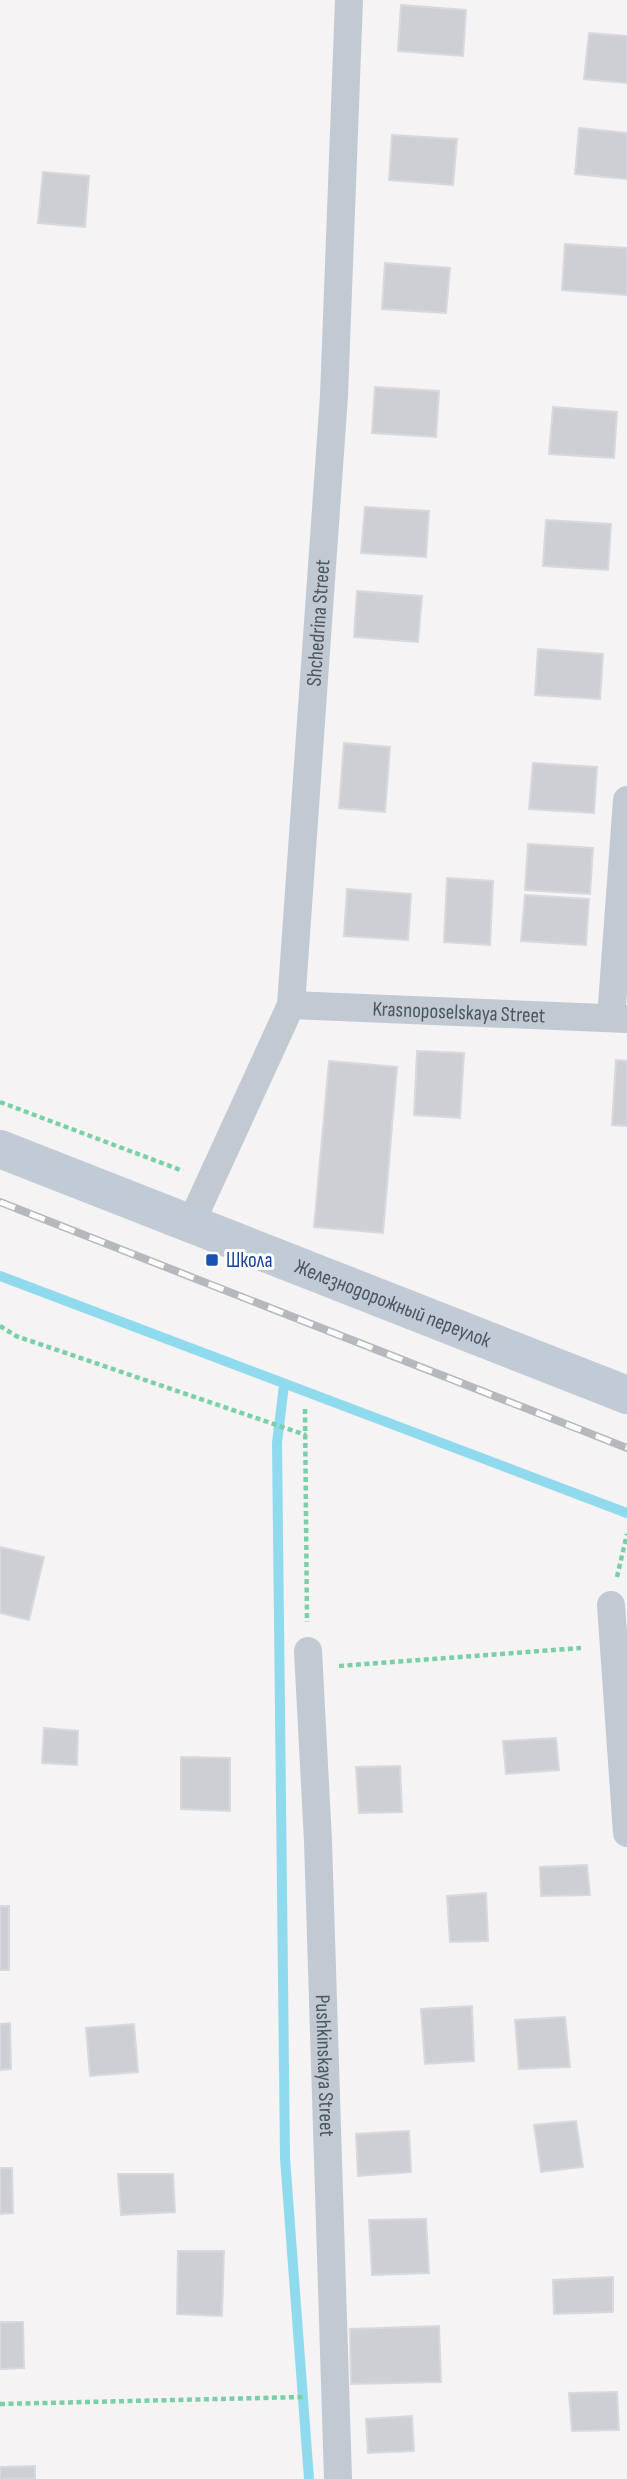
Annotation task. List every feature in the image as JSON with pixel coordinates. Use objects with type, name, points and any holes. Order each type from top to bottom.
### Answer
[{"type":"street","name":"Shchedrina Street","points":[[191,1223],[291,1005],[334,396],[349,0]]},
{"type":"street","points":[[619,1018],[627,800]]},
{"type":"street","name":"Krasnoposelskaya Street","points":[[291,1005],[619,1018]]},
{"type":"street","name":"Железнодорожный переулок","points":[[0,1149],[627,1395]]},
{"type":"street","points":[[611,1605],[627,1833]]},
{"type":"street","name":"Pushkinskaya Street","points":[[308,1660],[318,1841],[338,2479]]},
{"type":"path","points":[[0,1102],[210,1182]]},
{"type":"path","points":[[0,1326],[16,1336],[306,1435]]},
{"type":"path","points":[[305,1409],[308,1660],[614,1645]]},
{"type":"path","points":[[611,1605],[627,1534]]},
{"type":"path","points":[[0,2403],[335,2396]]},
{"type":"building","points":[[401,5],[466,10],[463,56],[398,51]]},
{"type":"building","points":[[589,33],[627,36],[627,83],[584,79]]},
{"type":"building","points":[[579,128],[627,133],[627,179],[575,174]]},
{"type":"building","points":[[392,135],[457,139],[453,185],[389,180]]},
{"type":"building","points":[[43,172],[89,176],[85,227],[38,223]]},
{"type":"building","points":[[565,244],[627,248],[627,295],[562,290]]},
{"type":"building","points":[[385,263],[450,268],[446,313],[382,309]]},
{"type":"building","points":[[375,387],[439,391],[436,437],[372,433]]},
{"type":"building","points":[[553,407],[617,412],[614,458],[549,454]]},
{"type":"building","points":[[365,507],[429,511],[426,557],[361,553]]},
{"type":"building","points":[[546,520],[611,524],[608,570],[543,566]]},
{"type":"building","points":[[357,591],[422,596],[418,642],[354,637]]},
{"type":"building","points":[[538,649],[603,654],[600,699],[535,695]]},
{"type":"building","points":[[344,743],[390,747],[385,812],[339,808]]},
{"type":"building","points":[[533,763],[597,767],[594,813],[529,809]]},
{"type":"building","points":[[528,844],[593,848],[590,894],[525,890]]},
{"type":"building","points":[[447,878],[493,881],[490,945],[444,942]]},
{"type":"building","points":[[347,889],[411,894],[408,940],[344,936]]},
{"type":"building","points":[[525,895],[589,899],[586,945],[521,941]]},
{"type":"building","points":[[417,1051],[464,1053],[460,1118],[414,1115]]},
{"type":"building","points":[[616,1060],[627,1061],[627,1126],[612,1125]]},
{"type":"building","points":[[329,1061],[397,1067],[383,1233],[314,1227]]},
{"type":"building","points":[[0,1547],[44,1557],[29,1620],[0,1613]]},
{"type":"building","points":[[44,1728],[78,1731],[77,1765],[42,1763]]},
{"type":"building","points":[[556,1738],[559,1770],[506,1774],[503,1741]]},
{"type":"building","points":[[181,1757],[230,1758],[230,1811],[181,1809]]},
{"type":"building","points":[[400,1766],[402,1812],[359,1813],[356,1767]]},
{"type":"building","points":[[587,1865],[590,1895],[541,1896],[540,1867]]},
{"type":"building","points":[[486,1893],[488,1941],[450,1942],[447,1896]]},
{"type":"building","points":[[0,1906],[9,1906],[9,1970],[0,1970]]},
{"type":"building","points":[[472,2006],[474,2061],[425,2064],[421,2009]]},
{"type":"building","points":[[565,2017],[570,2067],[519,2069],[515,2020]]},
{"type":"building","points":[[10,2023],[11,2069],[0,2070],[0,2024]]},
{"type":"building","points":[[134,2024],[138,2072],[90,2076],[86,2028]]},
{"type":"building","points":[[576,2121],[583,2167],[541,2172],[534,2125]]},
{"type":"building","points":[[409,2131],[411,2172],[358,2176],[356,2134]]},
{"type":"building","points":[[0,2168],[12,2168],[13,2213],[0,2214]]},
{"type":"building","points":[[118,2174],[173,2174],[175,2212],[121,2215]]},
{"type":"building","points":[[426,2219],[429,2273],[372,2275],[369,2220]]},
{"type":"building","points":[[178,2251],[224,2251],[222,2316],[177,2314]]},
{"type":"building","points":[[613,2277],[613,2312],[554,2314],[553,2280]]},
{"type":"building","points":[[0,2322],[23,2322],[24,2368],[0,2369]]},
{"type":"building","points":[[439,2326],[441,2382],[351,2384],[350,2329]]},
{"type":"building","points":[[617,2392],[619,2430],[572,2431],[569,2393]]},
{"type":"building","points":[[412,2416],[414,2451],[368,2453],[366,2419]]},
{"type":"building","points":[[35,2466],[35,2479],[0,2479],[0,2467]]},
{"type":"waterway","points":[[0,1276],[627,1513]]},
{"type":"waterway","points":[[284,1385],[277,1443],[285,2158],[309,2479]]},
{"type":"railway","points":[[0,1202],[627,1448]]},
{"type":"place","name":"Школа","points":[[212,1260]]}]
